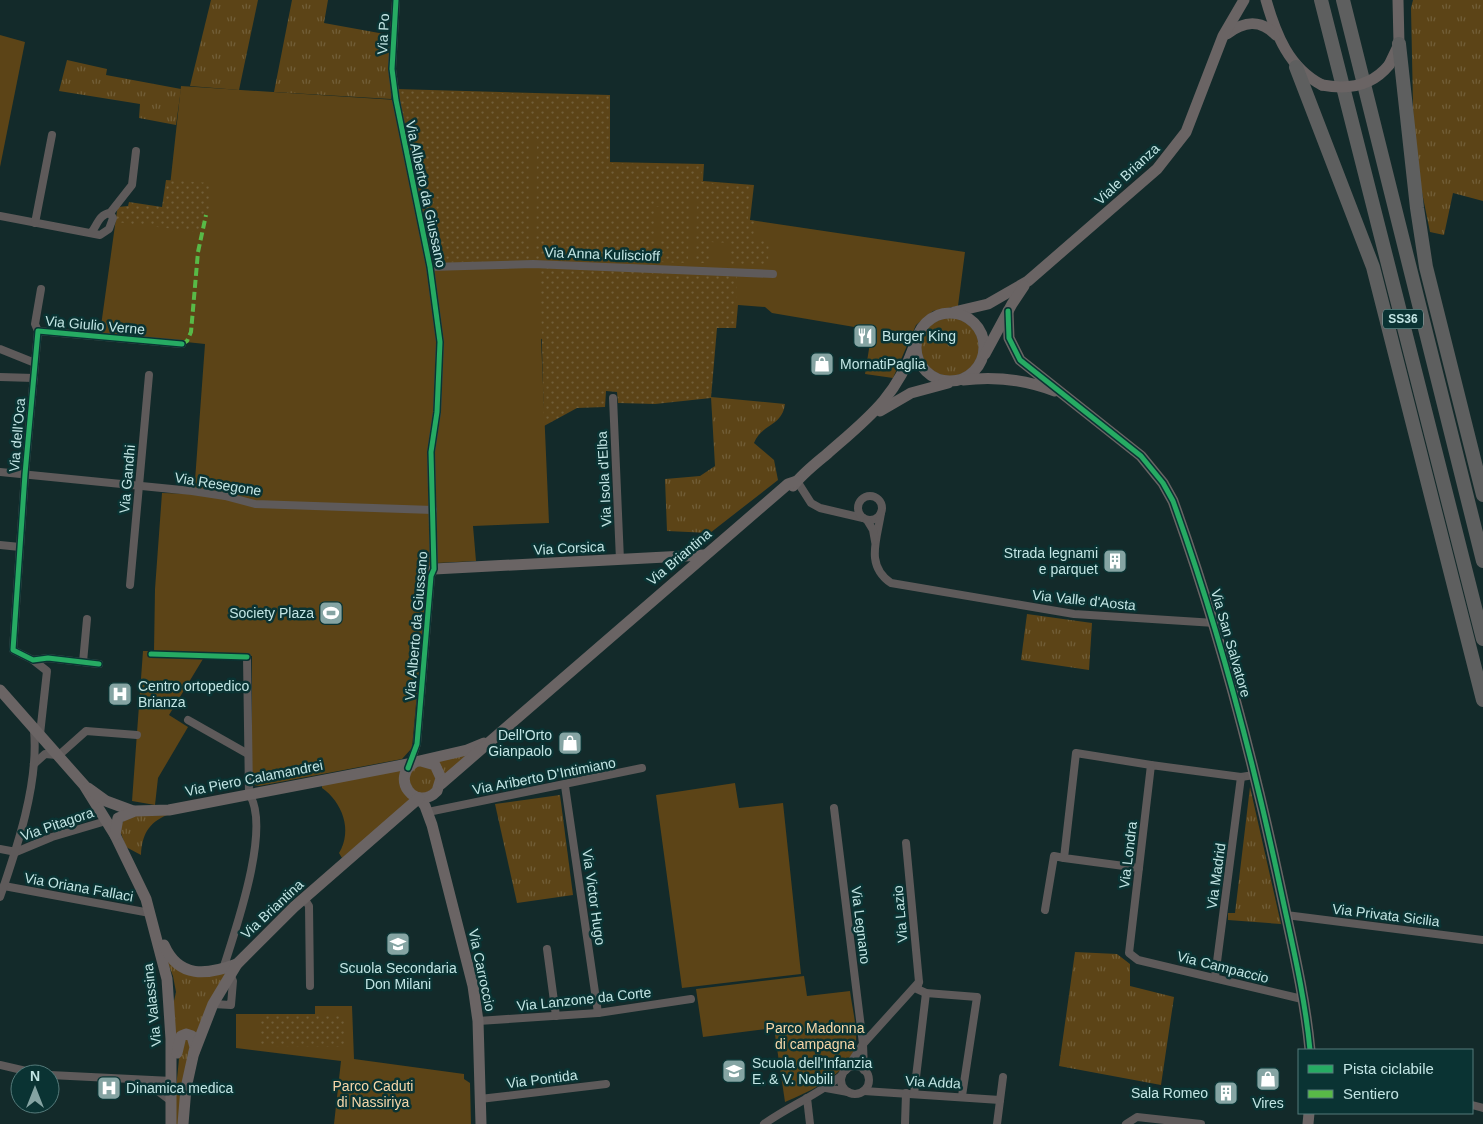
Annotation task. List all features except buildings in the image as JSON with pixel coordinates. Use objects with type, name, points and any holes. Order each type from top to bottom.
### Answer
[{"type":"highway","name":"SS36","points":[[1321,0],[1483,639]]},
{"type":"highway","name":"SS36","points":[[1343,0],[1483,561]]},
{"type":"highway","points":[[1399,44],[1415,198],[1426,267],[1483,495]]},
{"type":"highway","points":[[1296,67],[1373,267],[1483,700]]},
{"type":"main road","name":"Viale Brianza","points":[[1028,281],[1157,169],[1180,142],[1192,121],[1223,36],[1244,0]]},
{"type":"main road","points":[[1266,0],[1280,39],[1296,67],[1306,76],[1322,85],[1342,87],[1362,84],[1378,76],[1388,65],[1399,44],[1399,2]]},
{"type":"main road","points":[[1223,36],[1242,24],[1254,23],[1266,26],[1280,39]]},
{"type":"main road","points":[[1028,281],[1008,311],[977,369],[966,377],[955,381],[939,380],[928,374],[917,356],[915,344],[926,321],[936,315],[988,304],[1028,281]]},
{"type":"main road","name":"Via San Salvatore","points":[[1008,311],[1009,338],[1020,360]]},
{"type":"main road","points":[[954,312],[969,318],[980,330],[985,346],[983,358]]},
{"type":"main road","name":"Via San Salvatore","points":[[980,330],[1135,451],[1164,483],[1173,501],[1215,623],[1254,776],[1286,915],[1310,1049]]},
{"type":"main road","name":"Via Briantina","points":[[586,660],[602,651],[621,636],[790,490],[797,481],[866,420],[899,382],[915,344]]},
{"type":"main road","name":"Via San Salvatore","points":[[955,381],[983,378],[1020,380],[1061,393]]},
{"type":"main road","name":"Via Briantina","points":[[866,420],[911,393],[955,381]]},
{"type":"main road","name":"Via Briantina","points":[[434,801],[496,736],[586,660],[599,646],[704,555],[788,484],[797,481]]},
{"type":"main road","name":"Via Corsica","points":[[434,569],[704,555]]},
{"type":"main road","name":"Via Valassina","points":[[0,690],[84,785],[115,835],[146,899],[172,960],[197,972],[227,972],[237,964]]},
{"type":"main road","name":"Via Briantina","points":[[413,764],[467,750],[496,736]]},
{"type":"main road","points":[[428,762],[437,768],[441,774],[434,801],[428,798],[419,798],[409,793],[405,787],[404,777],[413,764],[428,762]]},
{"type":"main road","name":"Via Piero Calamandrei","points":[[135,811],[169,810],[413,764]]},
{"type":"main road","name":"Via Valassina","points":[[84,785],[106,801],[135,811]]},
{"type":"main road","name":"Via Briantina","points":[[237,964],[404,814],[419,798]]},
{"type":"main road","points":[[404,814],[434,801]]},
{"type":"main road","name":"Via Carroccio","points":[[434,801],[432,825],[473,986],[478,1021],[481,1124]]},
{"type":"main road","points":[[115,835],[118,818],[135,811]]},
{"type":"main road","name":"Via Valassina","points":[[146,899],[167,979],[172,1081]]},
{"type":"main road","points":[[194,1053],[227,972]]},
{"type":"main road","points":[[171,1124],[172,1081],[176,1072],[178,1042],[180,1036],[186,1034],[192,1036],[195,1042],[186,1088],[183,1124]]},
{"type":"street","name":"Via Po","points":[[396,0],[392,68],[396,100]]},
{"type":"street","name":"Via Alberto da Giussano","points":[[396,100],[430,267],[440,359],[437,412],[431,452],[434,569],[431,576],[417,744],[413,764]]},
{"type":"street","points":[[35,223],[52,135]]},
{"type":"street","points":[[91,233],[99,219],[110,213],[132,185],[136,151]]},
{"type":"street","points":[[0,216],[100,235],[104,233],[113,218],[110,213]]},
{"type":"street","name":"Via Anna Kuliscioff","points":[[430,267],[533,264],[773,274]]},
{"type":"street","name":"Via Giulio Verne","points":[[35,363],[38,331],[35,324],[40,289]]},
{"type":"street","name":"Via Giulio Verne","points":[[38,331],[182,344]]},
{"type":"street","points":[[0,349],[35,363]]},
{"type":"street","name":"Via dell'Oca","points":[[0,897],[16,852],[34,764],[37,731],[47,671],[33,660],[14,650],[25,474],[35,363]]},
{"type":"street","name":"Via Gandhi","points":[[130,585],[149,375]]},
{"type":"street","points":[[0,377],[34,378]]},
{"type":"street","name":"Via Isola d'Elba","points":[[612,398],[620,560]]},
{"type":"street","name":"Via Resegone","points":[[0,472],[139,485],[225,496],[255,504],[433,510]]},
{"type":"street","points":[[797,481],[811,503],[820,508],[864,519],[875,519],[881,513]]},
{"type":"street","points":[[838,512],[847,510],[866,496],[874,496],[882,504],[876,545]]},
{"type":"street","points":[[858,503],[858,511],[873,530],[876,545]]},
{"type":"street","points":[[0,545],[20,547]]},
{"type":"street","name":"Via Valle d'Aosta","points":[[876,545],[875,566],[880,576],[891,583],[1074,614],[1215,623]]},
{"type":"street","points":[[83,662],[87,619]]},
{"type":"street","points":[[214,1004],[231,1006],[233,981],[227,972],[252,866],[255,802],[249,794],[247,657]]},
{"type":"street","points":[[33,660],[48,658],[99,664]]},
{"type":"street","points":[[188,720],[248,754]]},
{"type":"street","points":[[34,764],[46,754],[58,756],[86,731],[137,735]]},
{"type":"street","points":[[1064,858],[1076,753],[1241,777],[1254,776]]},
{"type":"street","name":"Via Londra","points":[[1138,960],[1129,953],[1129,943],[1151,765]]},
{"type":"street","name":"Via Ariberto D'Intimiano","points":[[434,801],[450,807],[565,786],[642,768]]},
{"type":"street","name":"Via Madrid","points":[[1215,977],[1241,777]]},
{"type":"street","name":"Via Victor Hugo","points":[[565,786],[598,1013]]},
{"type":"street","name":"Via Legnano","points":[[834,808],[863,1044]]},
{"type":"street","name":"Via Pitagora","points":[[16,852],[52,837],[106,821]]},
{"type":"street","name":"Via Lazio","points":[[906,843],[919,982]]},
{"type":"street","points":[[0,849],[16,852]]},
{"type":"street","points":[[1045,910],[1054,856],[1139,868]]},
{"type":"street","name":"Via Oriana Fallaci","points":[[4,886],[150,913]]},
{"type":"street","points":[[307,902],[310,986]]},
{"type":"street","name":"Via Privata Sicilia","points":[[1286,915],[1483,940]]},
{"type":"street","points":[[547,950],[556,1016]]},
{"type":"street","name":"Via Campaccio","points":[[1138,960],[1302,999]]},
{"type":"street","points":[[848,1092],[842,1085],[844,1072],[863,1044],[919,982]]},
{"type":"street","points":[[919,982],[918,991],[977,997],[962,1096]]},
{"type":"street","points":[[905,1124],[926,993]]},
{"type":"street","name":"Via Lanzone da Corte","points":[[478,1021],[598,1013],[692,999]]},
{"type":"street","points":[[826,1088],[856,1094],[864,1091],[868,1078],[864,1070],[863,1044]]},
{"type":"street","points":[[764,1124],[826,1088],[844,1072],[855,1066],[864,1070]]},
{"type":"street","points":[[60,1076],[172,1081]]},
{"type":"street","points":[[997,1124],[1003,1077]]},
{"type":"street","points":[[145,1081],[172,1101]]},
{"type":"street","name":"Via Pontida","points":[[480,1099],[606,1084]]},
{"type":"street","name":"Via Adda","points":[[864,1091],[1000,1100]]},
{"type":"street","points":[[807,1098],[810,1124]]},
{"type":"street","points":[[1126,1124],[1137,1117],[1201,1124]]},
{"type":"green space","points":[[211,0],[258,0],[239,90],[190,86]]},
{"type":"green space","points":[[292,0],[328,0],[324,23],[390,35],[391,99],[274,92]]},
{"type":"green space","points":[[1413,0],[1483,0],[1483,201],[1453,193],[1444,235],[1430,232],[1414,153],[1411,8]]},
{"type":"green space","points":[[0,35],[25,42],[0,167]]},
{"type":"green space","points":[[67,60],[107,69],[106,75],[181,89],[176,125],[139,118],[140,104],[59,91]]},
{"type":"green space","points":[[181,86],[396,100],[396,89],[610,95],[610,162],[704,164],[703,181],[754,185],[750,220],[965,252],[958,306],[933,311],[916,325],[893,378],[865,374],[872,330],[772,313],[765,307],[738,305],[736,328],[624,327],[541,339],[549,523],[473,526],[476,561],[436,563],[428,572],[412,748],[402,759],[259,786],[254,785],[252,781],[252,656],[206,654],[169,715],[188,727],[158,778],[155,805],[132,801],[143,651],[154,651],[155,589],[162,493],[194,494],[205,344],[100,333],[119,207],[167,213]]},
{"type":"green space","points":[[399,90],[609,96],[609,163],[702,165],[702,182],[750,186],[748,220],[755,221],[753,240],[769,241],[768,265],[731,264],[731,243],[710,242],[709,263],[695,263],[697,201],[690,201],[688,263],[660,262],[661,207],[656,207],[654,262],[536,259],[537,138],[530,138],[530,260],[433,263],[402,123]]},
{"type":"green space","points":[[166,180],[211,183],[209,209],[205,209],[199,232],[116,222],[118,207],[128,206],[129,202],[162,207]]},
{"type":"green space","points":[[540,267],[737,275],[735,328],[717,328],[711,398],[655,404],[618,403],[617,392],[606,391],[605,407],[577,408],[544,426]]},
{"type":"green space","points":[[944,318],[956,318],[971,326],[979,341],[979,353],[971,368],[956,376],[944,376],[929,368],[921,353],[921,341],[929,326]]},
{"type":"green space","points":[[711,397],[785,404],[780,417],[761,432],[754,443],[774,460],[778,480],[710,533],[667,531],[665,479],[700,476],[715,466]]},
{"type":"green space","points":[[1027,614],[1092,623],[1089,670],[1021,660]]},
{"type":"green space","points":[[482,745],[445,778],[434,760]]},
{"type":"green space","points":[[425,764],[436,773],[435,787],[423,795],[409,788],[409,775],[413,770]]},
{"type":"green space","points":[[401,770],[401,787],[412,801],[342,858],[339,853],[345,835],[343,817],[335,801],[322,788],[322,785]]},
{"type":"green space","points":[[735,783],[739,808],[783,803],[801,974],[682,988],[656,795]]},
{"type":"green space","points":[[1250,787],[1281,924],[1228,920],[1228,913],[1235,913]]},
{"type":"green space","points":[[560,795],[573,895],[517,903],[495,804]]},
{"type":"green space","points":[[167,815],[160,818],[147,830],[141,855],[126,847],[119,828],[127,816]]},
{"type":"green space","points":[[1075,952],[1117,954],[1130,964],[1130,986],[1174,997],[1161,1085],[1059,1066]]},
{"type":"green space","points":[[167,961],[195,974],[209,975],[226,972],[199,1035],[176,1037],[172,1010],[176,992],[173,976]]},
{"type":"green space","name":"Parco Madonna di campagna","points":[[804,976],[807,996],[850,991],[856,1041],[853,1052],[839,1071],[806,1093],[785,1102],[774,1028],[703,1037],[696,989]]},
{"type":"green space","name":"Parco Caduti di Nassiriya","points":[[315,1006],[352,1006],[354,1059],[464,1074],[464,1079],[470,1083],[471,1124],[334,1124],[341,1061],[236,1048],[236,1014],[315,1014]]},
{"type":"green space","points":[[259,1014],[344,1015],[345,1047],[260,1046]]},
{"type":"green space","points":[[191,1038],[180,1124],[173,1124],[180,1042]]},
{"type":"marked path","points":[[182,344],[187,341],[191,332],[198,252],[206,215]]},
{"type":"cycle path","points":[[396,0],[392,69],[396,100],[430,267],[440,342],[437,412],[431,452],[434,569],[431,576],[417,744],[408,768]]},
{"type":"cycle path","points":[[1008,311],[1009,338],[1020,360],[1141,456],[1163,483],[1173,501],[1220,646],[1247,743],[1294,950],[1310,1049]]},
{"type":"cycle path","points":[[99,664],[48,658],[33,660],[13,650],[25,474],[38,331],[182,344]]},
{"type":"cycle path","points":[[151,654],[247,657]]},
{"type":"place","name":"Burger King","points":[[865,336]]},
{"type":"place","name":"MornatiPaglia","points":[[822,364]]},
{"type":"place","name":"Strada legnami e parquet","points":[[1115,561]]},
{"type":"place","name":"Society Plaza","points":[[331,613]]},
{"type":"place","name":"Centro ortopedico Brianza","points":[[120,694]]},
{"type":"place","name":"Dell'Orto Gianpaolo","points":[[570,743]]},
{"type":"place","name":"Scuola Secondaria Don Milani","points":[[398,944]]},
{"type":"place","name":"Scuola dell'Infanzia E. & V. Nobili","points":[[734,1071]]},
{"type":"place","name":"Vires","points":[[1268,1079]]},
{"type":"place","name":"Dinamica medica","points":[[109,1088]]},
{"type":"place","name":"Sala Romeo","points":[[1226,1093]]}]
